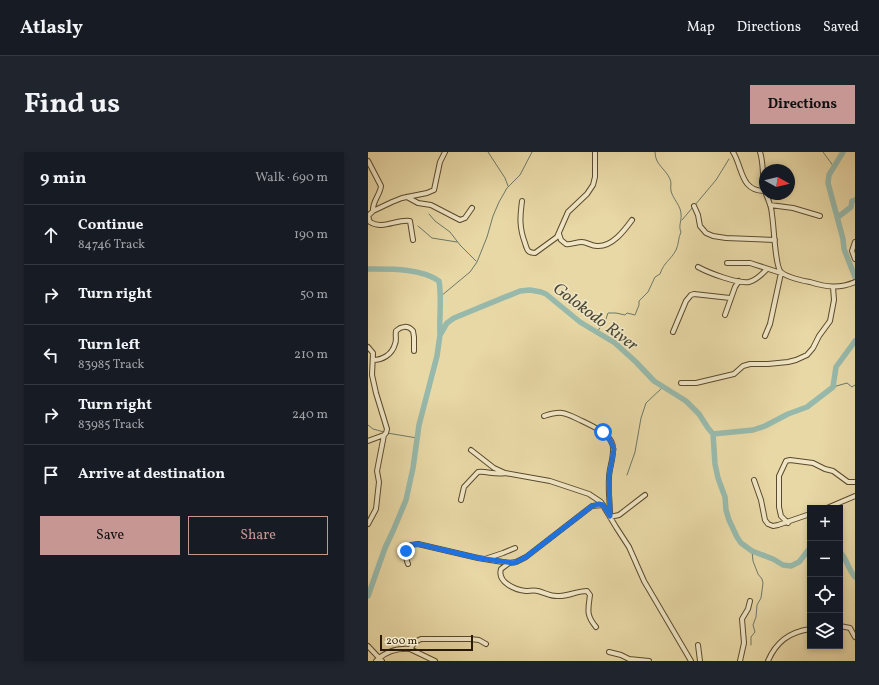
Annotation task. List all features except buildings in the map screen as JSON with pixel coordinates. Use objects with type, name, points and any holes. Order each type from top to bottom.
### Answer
[{"type":"street","points":[[414,240],[410,221],[381,225],[370,222],[368,218],[369,215],[373,211],[392,202],[427,193],[435,189],[440,162],[445,152]]},
{"type":"street","points":[[522,201],[520,219],[522,237],[528,251],[533,253],[538,252],[559,234],[568,212],[587,194],[593,185],[595,174],[595,152]]},
{"type":"street","points":[[733,152],[747,184],[755,190],[759,190]]},
{"type":"street","points":[[760,152],[762,164]]},
{"type":"street","points":[[368,160],[381,186],[373,204],[373,211]]},
{"type":"street","points":[[407,197],[418,203],[431,205],[460,220],[465,218],[472,208]]},
{"type":"street","points":[[765,336],[770,324],[781,273],[777,260],[772,214],[768,200]]},
{"type":"street","points":[[694,206],[698,214],[700,226],[706,233],[713,236],[775,240]]},
{"type":"street","points":[[770,206],[793,208],[820,216]]},
{"type":"street","points":[[559,234],[562,242],[566,244],[584,242],[593,246],[599,246],[618,236],[624,231],[632,220]]},
{"type":"street","points":[[855,242],[852,251],[855,260]]},
{"type":"street","points":[[727,263],[745,262],[808,282],[833,287],[848,285],[855,282]]},
{"type":"street","points":[[698,267],[710,274],[750,282],[762,275],[768,269]]},
{"type":"street","points":[[725,315],[734,287],[739,281]]},
{"type":"street","points":[[682,383],[699,382],[734,374],[745,365],[754,363],[763,364],[788,362],[807,355],[830,322],[833,307],[833,287]]},
{"type":"street","points":[[673,332],[686,302],[691,295],[697,294],[730,298]]},
{"type":"street","points":[[372,360],[384,358],[390,353],[396,345],[396,331],[402,327],[407,327],[413,331],[414,351]]},
{"type":"street","points":[[368,347],[373,353],[372,371],[376,393],[387,429],[384,435],[377,471],[379,482],[376,509],[368,524]]},
{"type":"street","points":[[544,416],[559,412],[569,414],[603,432],[610,440],[614,449],[609,476],[610,517]]},
{"type":"street","points":[[368,441],[384,435]]},
{"type":"street","points":[[471,450],[494,468],[505,473],[562,485],[588,494],[601,502],[629,547],[644,581],[691,661]]},
{"type":"street","points":[[788,523],[781,516],[779,507],[779,476],[786,461],[790,460],[813,463],[825,469],[834,471],[848,482],[855,482]]},
{"type":"street","points":[[461,500],[466,485],[478,472],[498,474],[505,473]]},
{"type":"street","points":[[754,480],[761,500],[766,523],[773,526],[788,523],[807,515]]},
{"type":"street","points":[[610,517],[619,515],[645,495]]},
{"type":"street","points":[[834,505],[855,496]]},
{"type":"street","points":[[596,627],[588,612],[590,595],[587,591],[565,596],[553,596],[538,591],[526,591],[514,588],[507,584],[500,574],[501,569],[510,563],[523,560],[592,506],[599,504],[603,505]]},
{"type":"street","points":[[408,564],[405,554],[408,548],[414,544],[510,563]]},
{"type":"street","points":[[485,559],[515,548]]},
{"type":"street","points":[[740,661],[744,643],[742,619],[748,609],[750,601]]},
{"type":"street","points":[[843,626],[850,628],[855,637]]},
{"type":"street","points":[[768,661],[774,649],[785,637],[797,631],[807,629]]},
{"type":"street","points":[[410,649],[415,642],[421,640],[470,639],[479,640],[486,644]]},
{"type":"street","points":[[698,645],[700,661]]},
{"type":"street","points":[[368,646],[379,660],[393,650],[400,648],[410,649],[435,661]]},
{"type":"street","points":[[609,652],[629,659],[649,661]]},
{"type":"waterway","points":[[488,152],[505,178],[508,186]]},
{"type":"waterway","points":[[441,296],[470,272],[477,262],[499,202],[507,188],[520,175],[532,152]]},
{"type":"waterway","points":[[597,332],[606,319],[608,313],[625,315],[627,313],[635,315],[639,301],[648,292],[655,277],[660,274],[663,267],[677,248],[681,232],[681,211],[673,197],[670,179],[658,163],[655,152]]},
{"type":"waterway","points":[[823,152],[834,167]]},
{"type":"waterway","name":"Golokodo River","points":[[843,152],[829,175],[828,183],[843,239],[844,249],[855,277]]},
{"type":"waterway","points":[[695,205],[716,180],[729,159]]},
{"type":"waterway","points":[[838,217],[851,207],[852,201],[855,200]]},
{"type":"waterway","points":[[682,220],[693,207]]},
{"type":"waterway","points":[[429,214],[435,221],[450,232],[460,245],[476,261]]},
{"type":"waterway","points":[[418,226],[432,238],[457,242]]},
{"type":"waterway","points":[[368,269],[414,271],[439,281],[440,334]]},
{"type":"waterway","name":"Golokodo River","points":[[368,596],[385,548],[406,500],[413,468],[419,425],[437,356],[440,335],[447,323],[454,318],[520,291],[530,290],[546,294],[580,322],[615,343],[654,381],[686,401],[699,414],[713,434],[753,430],[807,407],[833,387],[836,367],[855,341]]},
{"type":"waterway","points":[[833,387],[847,383],[852,387],[855,385]]},
{"type":"waterway","points":[[627,475],[635,452],[641,418],[646,403],[663,387]]},
{"type":"waterway","points":[[368,425],[373,429],[384,432]]},
{"type":"waterway","points":[[387,433],[417,438]]},
{"type":"waterway","points":[[713,434],[715,464],[725,497],[726,510],[729,520],[741,543],[752,551],[773,559],[783,565],[791,566],[799,562],[807,552]]},
{"type":"waterway","points":[[751,645],[751,637],[755,632],[753,625],[756,617],[757,605],[761,598],[763,583],[753,561],[752,551]]},
{"type":"waterway","points":[[843,556],[855,577]]},
{"type":"route","points":[[406,551],[411,545],[418,544],[478,558],[514,563],[523,560],[575,518],[596,504],[603,505],[610,516],[610,496],[608,484],[614,449],[608,436],[603,432]]}]
